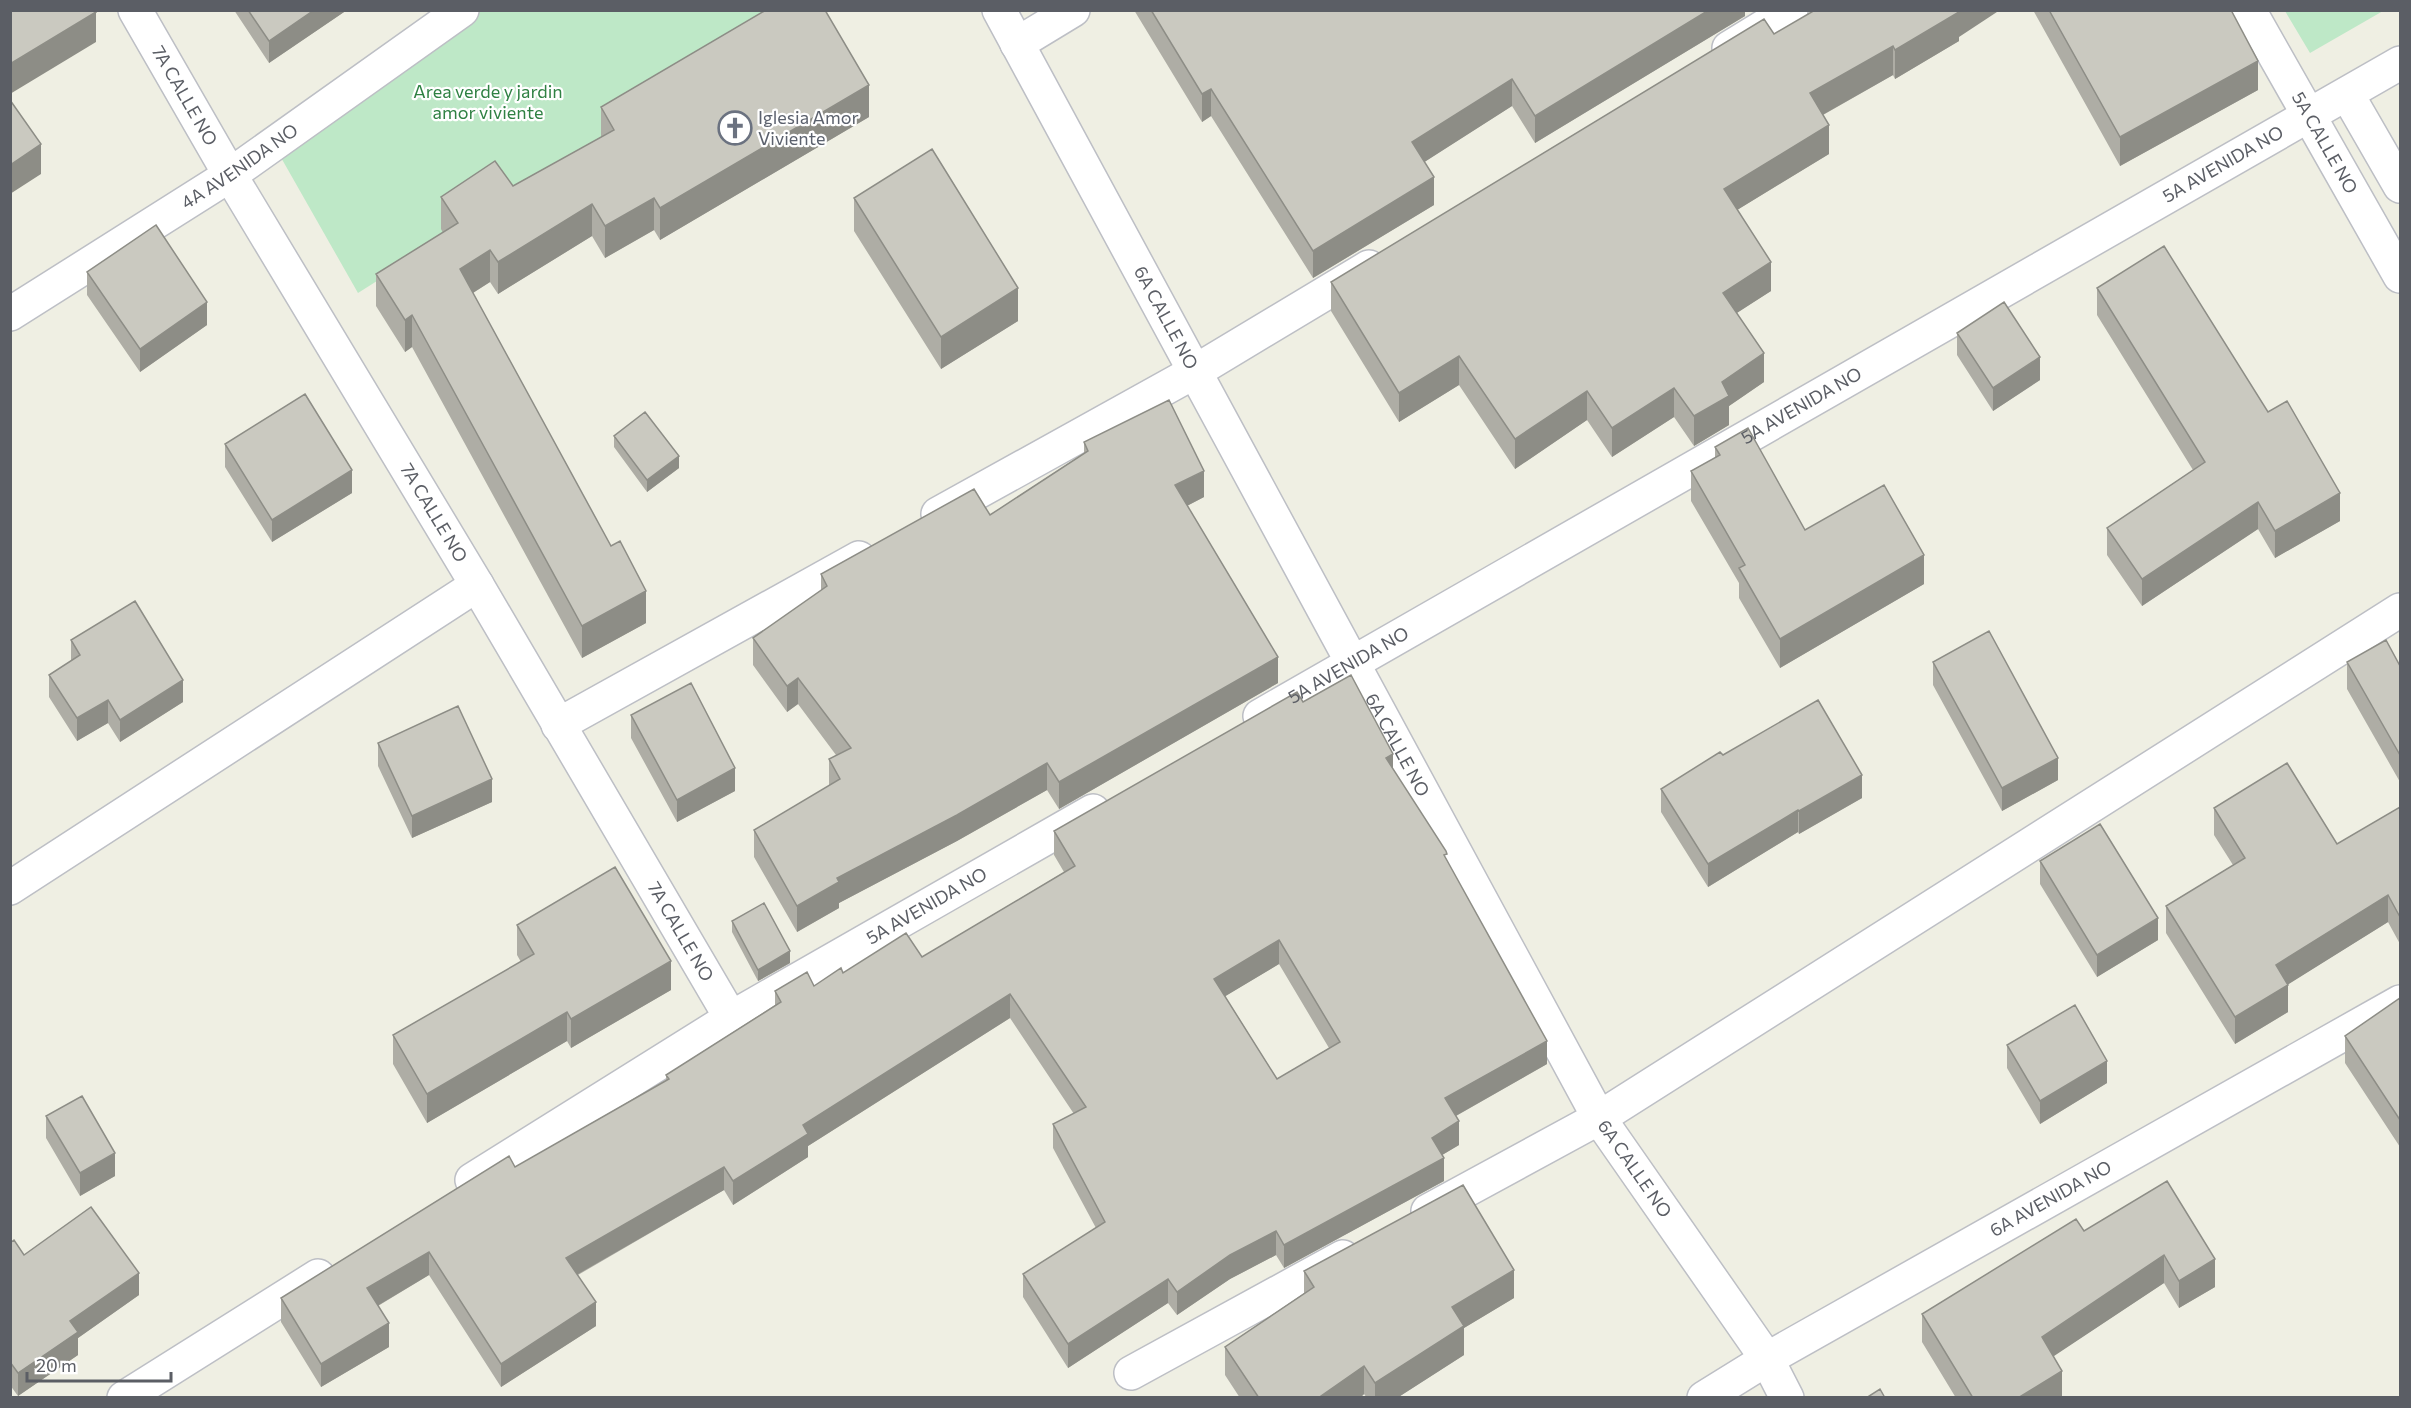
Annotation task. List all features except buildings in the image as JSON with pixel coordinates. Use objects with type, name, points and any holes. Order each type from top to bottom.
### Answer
[{"type":"street","name":"7A CALLE NO","points":[[135,10],[230,175],[477,585],[731,1018]]},
{"type":"street","name":"4A AVENIDA NO","points":[[10,314],[230,175],[462,10]]},
{"type":"street","name":"6A CALLE NO","points":[[999,10],[1599,1118],[1767,1359],[1787,1398]]},
{"type":"street","points":[[1017,44],[1073,10]]},
{"type":"street","points":[[1701,66],[1791,10]]},
{"type":"street","name":"5A CALLE NO","points":[[2248,10],[2400,276]]},
{"type":"street","name":"5A AVENIDA NO","points":[[1239,728],[2400,63]]},
{"type":"street","points":[[2347,94],[2400,186]]},
{"type":"street","points":[[914,528],[1196,371],[1398,249]]},
{"type":"street","points":[[558,724],[882,545]]},
{"type":"street","points":[[10,888],[477,585]]},
{"type":"street","points":[[1401,1225],[1599,1118],[2400,610]]},
{"type":"street","name":"5A AVENIDA NO","points":[[448,1195],[731,1018],[1115,799]]},
{"type":"street","name":"6A AVENIDA NO","points":[[1704,1398],[1767,1359],[2400,1002]]},
{"type":"street","points":[[1131,1373],[1370,1242]]},
{"type":"street","points":[[124,1398],[346,1258]]},
{"type":"green space","name":"Area verde y jardin amor viviente","points":[[463,11],[803,11],[358,293],[271,140]]},
{"type":"green space","points":[[2285,11],[2383,11],[2310,53]]},
{"type":"place","name":"Iglesia Amor Viviente","points":[[735,128]]}]
